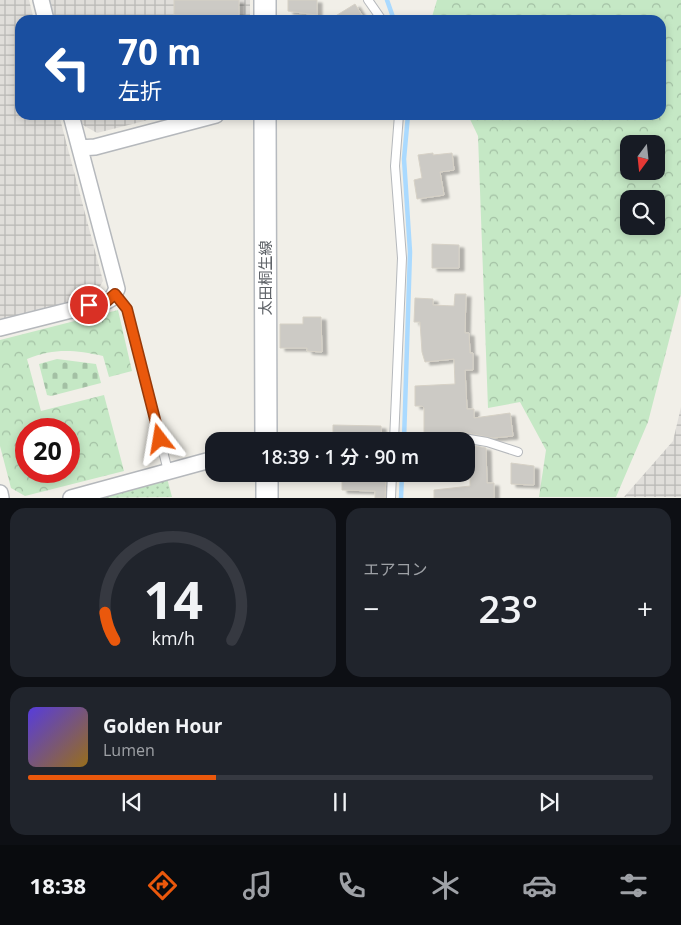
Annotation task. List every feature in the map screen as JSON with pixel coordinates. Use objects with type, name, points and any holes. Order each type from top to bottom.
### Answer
[{"type":"main road","points":[[265,0],[265,15]]},
{"type":"main road","name":"太田桐生線","points":[[265,120],[266,432]]},
{"type":"main road","points":[[267,482],[267,498]]},
{"type":"street","points":[[41,0],[45,15]]},
{"type":"street","points":[[0,328],[107,301],[115,294],[116,284],[72,120]]},
{"type":"street","points":[[80,148],[95,147],[197,120]]},
{"type":"street","points":[[71,498],[205,461]]},
{"type":"street","points":[[0,493],[1,498]]},
{"type":"lane","points":[[368,0],[378,15]]},
{"type":"lane","points":[[395,432],[402,258],[395,166],[400,120]]},
{"type":"lane","points":[[115,294],[127,309],[168,471]]},
{"type":"lane","points":[[475,440],[518,452]]},
{"type":"lane","points":[[391,498],[392,482]]},
{"type":"shaded area","points":[[0,0],[29,0],[33,15],[15,15],[15,120],[60,120],[103,281],[95,295],[0,320]]},
{"type":"shaded area","points":[[49,0],[250,0],[250,15],[54,15]]},
{"type":"shaded area","points":[[82,120],[148,120],[97,133],[83,125]]},
{"type":"shaded area","points":[[681,407],[681,497],[624,497],[673,441]]},
{"type":"green space","points":[[437,0],[681,0],[681,294],[648,422],[616,497],[539,497],[546,450],[520,402],[488,408],[478,136],[470,120],[666,120],[666,15],[432,15]]},
{"type":"green space","points":[[118,310],[132,371],[109,377],[103,356],[83,352],[47,353],[27,359],[41,411],[104,395],[124,471],[80,482],[80,418],[15,418],[15,483],[76,483],[25,496],[11,488],[0,446],[0,340]]},
{"type":"green space","points":[[57,359],[96,364],[101,383],[51,396],[47,395],[39,364]]},
{"type":"green space","points":[[167,478],[172,497],[91,498]]},
{"type":"building","points":[[174,0],[239,0],[239,15],[174,15]]},
{"type":"building","points":[[288,0],[317,0],[317,15],[288,11]]},
{"type":"building","points":[[355,4],[362,15],[337,15]]},
{"type":"building","points":[[433,153],[433,155],[452,153],[454,170],[440,172],[444,195],[417,199],[414,180],[422,178],[418,155]]},
{"type":"building","points":[[432,244],[459,245],[459,268],[432,268]]},
{"type":"building","points":[[455,294],[466,294],[465,333],[469,333],[470,353],[473,353],[473,370],[465,370],[467,409],[474,409],[474,418],[510,413],[513,436],[493,438],[475,434],[475,432],[424,432],[424,408],[422,406],[415,406],[415,386],[455,384],[454,359],[425,362],[422,352],[420,322],[414,322],[415,298],[433,299],[433,305],[454,306]]},
{"type":"building","points":[[303,317],[321,317],[322,352],[307,351],[307,348],[280,348],[280,324],[303,324]]},
{"type":"building","points":[[333,425],[381,426],[381,432],[333,432]]},
{"type":"building","points":[[475,446],[486,448],[487,483],[494,483],[494,498],[434,498],[434,490],[470,486],[470,482],[475,482]]},
{"type":"building","points":[[511,463],[534,466],[534,485],[511,484]]},
{"type":"building","points":[[342,482],[386,482],[385,498],[375,498],[375,491],[342,490]]},
{"type":"waterway","points":[[387,0],[392,15]]},
{"type":"waterway","points":[[404,432],[410,252],[404,159],[408,120]]},
{"type":"waterway","points":[[401,498],[402,482]]},
{"type":"route","points":[[89,305],[107,301],[115,294],[127,309],[160,439]]}]
